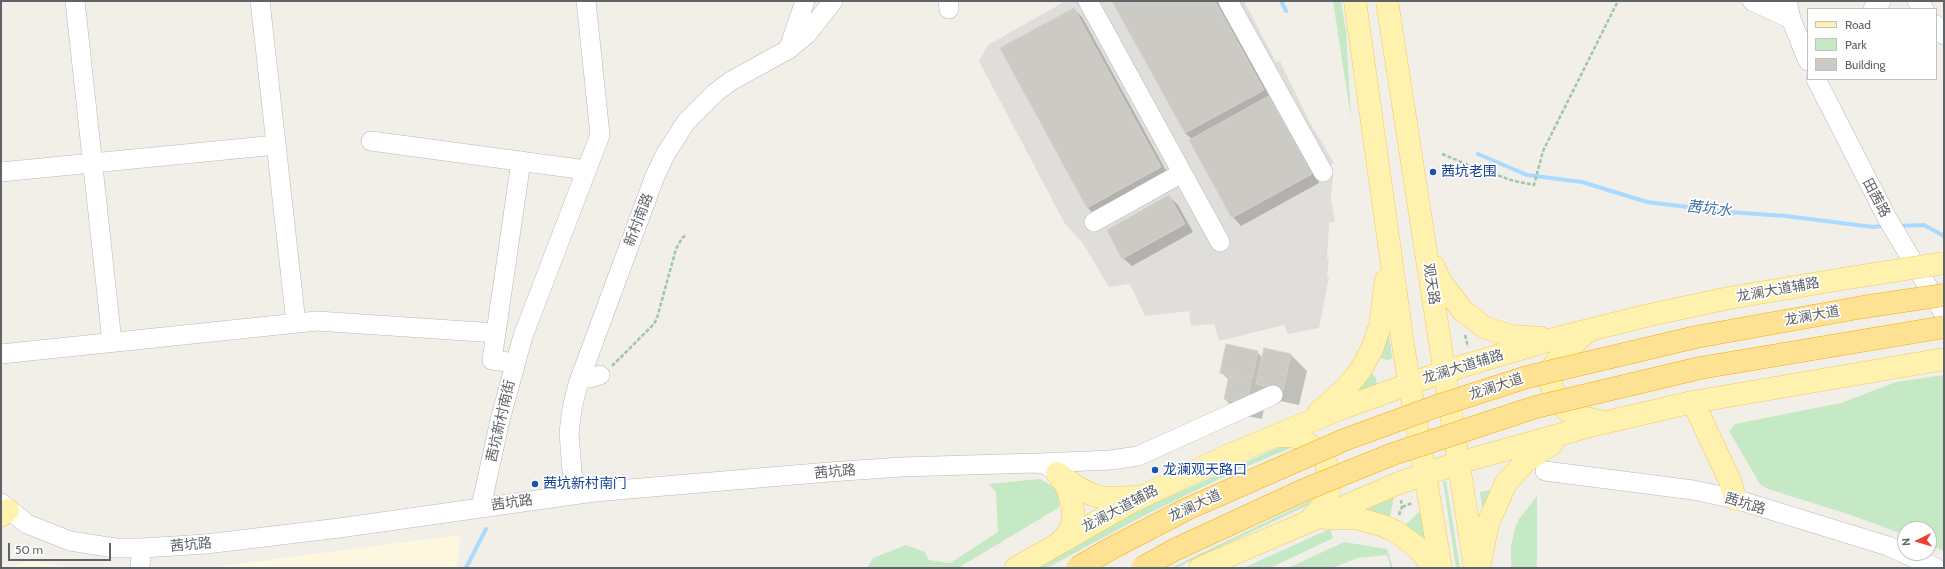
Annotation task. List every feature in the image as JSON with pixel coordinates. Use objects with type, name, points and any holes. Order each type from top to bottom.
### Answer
[{"type":"highway","name":"龙澜大道","points":[[1077,568],[1187,509],[1344,440],[1434,407],[1527,377],[1696,337],[1863,307],[1944,295]]},
{"type":"highway","points":[[1142,568],[1174,550],[1297,494],[1393,454],[1536,407],[1700,368],[1944,327]]},
{"type":"main road","points":[[1355,1],[1409,384],[1441,568]]},
{"type":"main road","name":"观天路","points":[[1386,1],[1424,239],[1443,372],[1475,568]]},
{"type":"main road","points":[[1300,425],[1317,414],[1345,389],[1360,371],[1372,349],[1380,326],[1384,299],[1388,235]]},
{"type":"main road","points":[[1424,239],[1434,268],[1441,282],[1462,310],[1471,319],[1484,327],[1510,336],[1544,339],[1564,337]]},
{"type":"main road","name":"龙澜大道辅路","points":[[1016,568],[1062,540],[1150,493],[1272,437],[1300,425],[1443,372],[1564,337],[1722,300],[1944,263]]},
{"type":"main road","points":[[1589,331],[1574,342],[1554,365],[1551,375],[1551,385],[1559,403],[1568,411],[1600,424]]},
{"type":"main road","points":[[1202,568],[1311,520],[1425,473],[1458,463],[1600,424],[1693,402],[1944,358]]},
{"type":"main road","points":[[1693,402],[1731,483],[1735,499]]},
{"type":"main road","points":[[1479,568],[1480,552],[1492,511],[1515,472],[1536,453],[1600,424]]},
{"type":"main road","points":[[1272,437],[1291,436],[1302,440],[1320,453],[1326,463],[1330,484],[1327,496],[1324,504],[1311,520]]},
{"type":"main road","points":[[1057,473],[1084,491],[1104,498],[1127,498],[1150,493]]},
{"type":"main road","points":[[1057,473],[1068,488],[1073,509],[1073,522],[1067,535],[1062,540]]},
{"type":"main road","points":[[1311,520],[1355,518],[1381,525],[1395,531],[1417,547],[1434,568]]},
{"type":"street","points":[[75,1],[112,342]]},
{"type":"street","points":[[260,1],[296,322]]},
{"type":"street","name":"茜坑新村南街","points":[[481,507],[500,420],[523,336],[600,135],[586,1]]},
{"type":"street","points":[[789,49],[805,1]]},
{"type":"street","name":"新村南路","points":[[574,495],[569,433],[572,409],[581,377],[655,176],[676,136],[686,122],[715,93],[731,81],[789,49],[807,34],[833,1]]},
{"type":"street","points":[[1088,1],[1220,242]]},
{"type":"street","points":[[1228,1],[1323,172]]},
{"type":"street","points":[[1752,1],[1789,10],[1807,58]]},
{"type":"street","points":[[1937,26],[1944,35]]},
{"type":"street","name":"田茜路","points":[[1817,80],[1887,218],[1944,314]]},
{"type":"street","points":[[371,142],[586,170]]},
{"type":"street","points":[[1,172],[276,145]]},
{"type":"street","points":[[515,363],[492,360],[521,161]]},
{"type":"street","points":[[1094,222],[1182,173]]},
{"type":"street","points":[[1,354],[317,321],[496,333]]},
{"type":"street","points":[[581,377],[590,378],[600,375]]},
{"type":"street","points":[[1035,463],[1111,460],[1138,456],[1273,395]]},
{"type":"street","name":"茜坑路","points":[[3,511],[27,524],[70,541],[115,548],[141,557],[206,544],[339,528],[574,495],[902,467],[1035,463],[1047,465],[1057,473]]},
{"type":"street","name":"茜坑路","points":[[1545,471],[1693,490],[1735,499],[1888,546],[1936,568]]},
{"type":"path","points":[[1442,154],[1514,181],[1534,184],[1537,168],[1543,151],[1618,1]]},
{"type":"path","points":[[600,375],[614,364],[654,324],[660,311],[676,249],[682,238],[686,235]]},
{"type":"shaded area","points":[[1066,1],[1244,1],[1276,62],[1280,61],[1308,119],[1334,163],[1329,166],[1333,176],[1331,198],[1335,222],[1329,223],[1327,258],[1329,259],[1327,276],[1329,277],[1319,328],[1288,334],[1284,325],[1219,341],[1214,324],[1191,326],[1189,311],[1145,316],[1130,284],[1109,287],[1082,242],[1065,224],[979,61],[988,45]]},
{"type":"shaded area","points":[[460,535],[457,568],[206,568]]},
{"type":"shaded area","points":[[31,560],[71,568],[8,568]]},
{"type":"green space","points":[[1333,1],[1341,1],[1346,31],[1351,118]]},
{"type":"green space","points":[[1388,327],[1392,358],[1388,360],[1375,357]]},
{"type":"green space","points":[[1368,369],[1376,378],[1377,386],[1350,397]]},
{"type":"green space","points":[[1944,375],[1944,551],[1937,548],[1937,521],[1897,521],[1897,532],[1851,515],[1768,489],[1760,484],[1729,431],[1735,424],[1841,403],[1896,382]]},
{"type":"green space","points":[[1300,444],[1238,470],[1145,515],[1047,568],[1028,568],[1086,534],[1277,448]]},
{"type":"green space","points":[[1040,479],[1052,486],[1063,497],[1058,508],[958,568],[867,568],[873,558],[906,545],[925,552],[929,560],[950,563],[998,532],[996,492],[989,484]]},
{"type":"green space","points":[[1443,480],[1446,481],[1460,568],[1456,568]]},
{"type":"green space","points":[[1497,489],[1484,521],[1480,492]]},
{"type":"green space","points":[[1322,495],[1310,504],[1176,568],[1171,568]]},
{"type":"green space","points":[[1537,496],[1537,568],[1511,568],[1511,546],[1515,528],[1519,519]]},
{"type":"green space","points":[[1394,497],[1389,522],[1354,512]]},
{"type":"green space","points":[[1422,509],[1429,551],[1402,528]]},
{"type":"green space","points":[[1330,529],[1333,538],[1270,568],[1243,568]]},
{"type":"green space","points":[[1344,542],[1387,549],[1393,568],[1391,568],[1387,555],[1358,558],[1331,568],[1288,568]]},
{"type":"building","points":[[1112,1],[1215,1],[1264,90],[1185,133]]},
{"type":"building","points":[[1074,8],[1161,167],[1087,208],[1000,48]]},
{"type":"building","points":[[1269,96],[1312,174],[1232,218],[1189,140]]},
{"type":"building","points":[[1169,195],[1185,224],[1122,259],[1107,230]]},
{"type":"building","points":[[1226,344],[1258,351],[1252,379],[1220,373]]},
{"type":"building","points":[[1264,348],[1291,354],[1283,390],[1256,384]]},
{"type":"building","points":[[1229,376],[1251,381],[1246,404],[1224,399]]},
{"type":"waterway","name":"茜坑水","points":[[1281,1],[1286,11]]},
{"type":"waterway","name":"茜坑水","points":[[1478,154],[1527,175],[1582,182],[1647,202],[1728,212],[1786,216],[1873,227],[1885,226]]},
{"type":"waterway","name":"茜坑水","points":[[1897,226],[1924,225],[1944,236]]},
{"type":"waterway","points":[[466,568],[486,529]]},
{"type":"place","name":"茜坑老围","points":[[1433,172]]},
{"type":"place","name":"龙澜观天路口","points":[[1155,470]]},
{"type":"place","name":"茜坑新村南门","points":[[535,484]]}]
